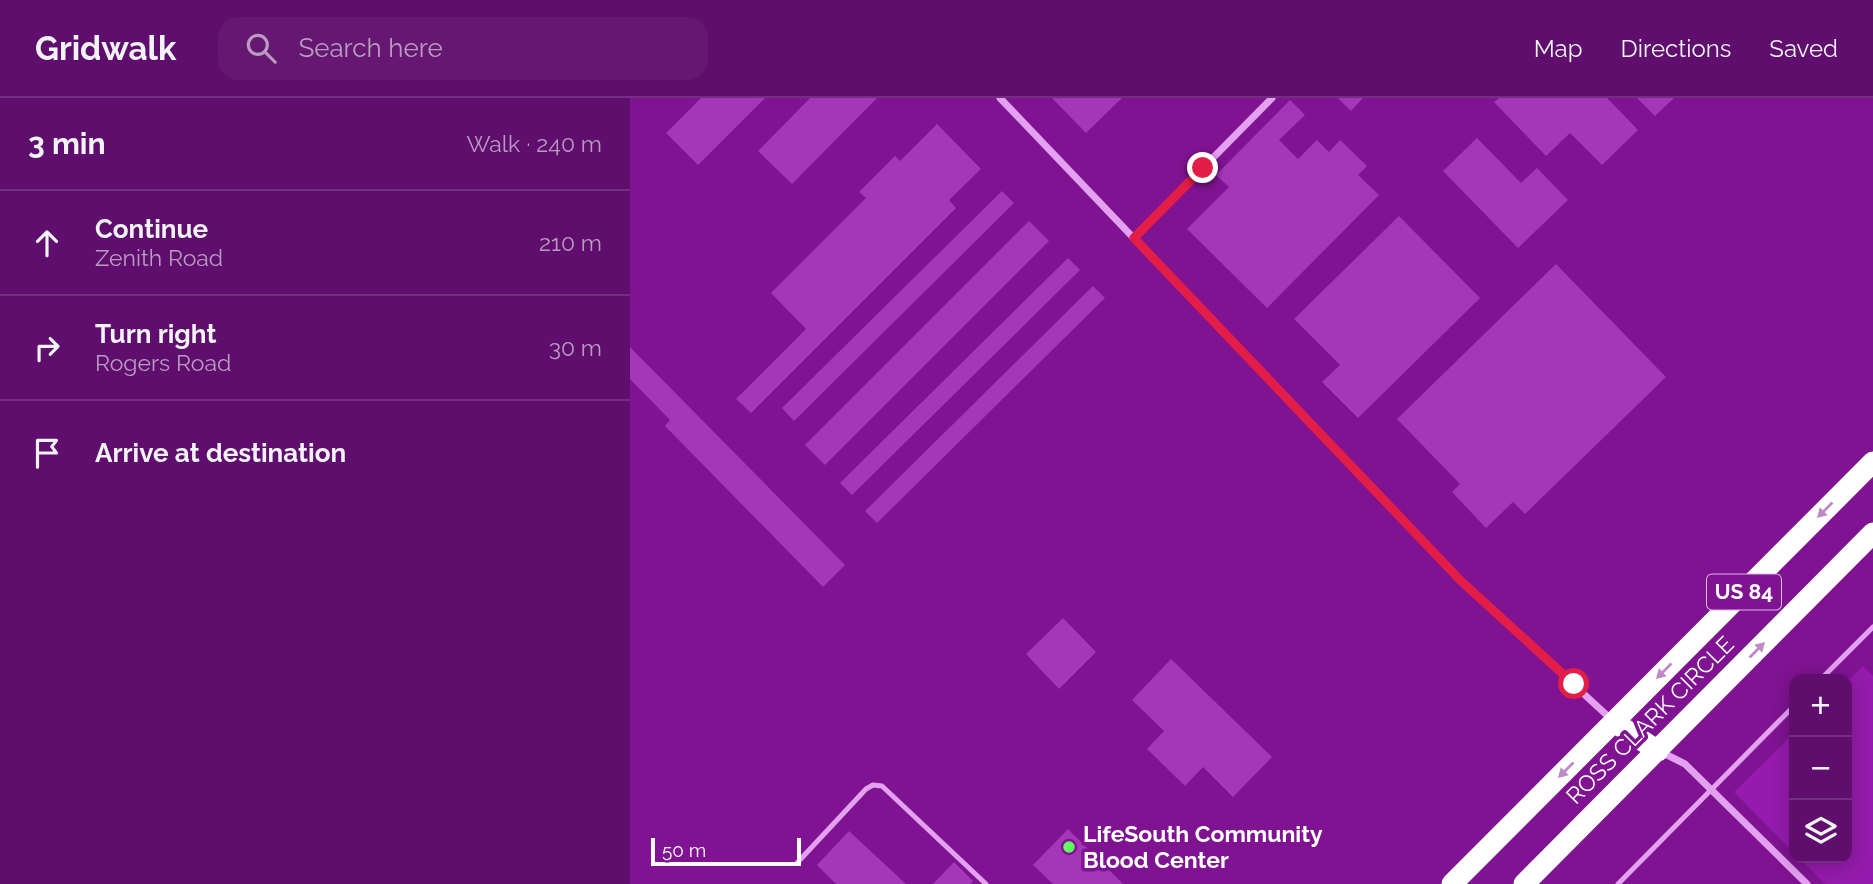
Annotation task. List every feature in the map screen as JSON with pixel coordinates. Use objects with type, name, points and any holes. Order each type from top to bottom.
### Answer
[{"type":"highway","name":"ROSS CLARK CIRCLE","points":[[1452,884],[1873,462]]},
{"type":"highway","name":"ROSS CLARK CIRCLE","points":[[1524,884],[1873,533]]},
{"type":"highway","points":[[1614,722],[1658,751]]},
{"type":"street","points":[[1000,98],[1461,581],[1614,722]]},
{"type":"street","points":[[1134,238],[1272,98]]},
{"type":"street","points":[[1658,751],[1685,764],[1807,884]]},
{"type":"lane","points":[[1826,674],[1873,627]]},
{"type":"lane","points":[[1618,884],[1789,711]]},
{"type":"lane","points":[[797,863],[866,789],[873,785],[882,786],[986,884]]},
{"type":"shaded area","points":[[1863,666],[1873,676],[1873,884],[1825,884],[1804,863],[1852,863],[1852,676]]},
{"type":"shaded area","points":[[1789,738],[1789,848],[1734,792]]},
{"type":"building","points":[[701,98],[765,98],[698,165],[666,133]]},
{"type":"building","points":[[810,98],[877,98],[792,184],[758,151]]},
{"type":"building","points":[[1052,98],[1122,98],[1086,133]]},
{"type":"building","points":[[1338,98],[1363,98],[1351,111]]},
{"type":"building","points":[[1499,98],[1607,98],[1638,130],[1602,165],[1570,133],[1546,156],[1494,102]]},
{"type":"building","points":[[1637,98],[1674,98],[1655,116]]},
{"type":"building","points":[[1290,100],[1305,115],[1279,140],[1298,159],[1317,140],[1329,152],[1340,140],[1367,166],[1358,175],[1379,195],[1267,308],[1187,229],[1229,187],[1216,175]]},
{"type":"building","points":[[937,124],[981,169],[949,200],[956,208],[751,413],[736,399],[806,329],[771,293],[866,198],[859,192],[895,156],[900,161]]},
{"type":"building","points":[[1477,138],[1521,183],[1537,168],[1568,200],[1518,248],[1443,171]]},
{"type":"building","points":[[1002,191],[1014,203],[794,421],[782,408]]},
{"type":"building","points":[[1399,216],[1480,298],[1358,418],[1322,382],[1340,365],[1294,319]]},
{"type":"building","points":[[1029,221],[1049,241],[825,465],[805,445]]},
{"type":"building","points":[[1068,258],[1080,270],[852,495],[840,483]]},
{"type":"building","points":[[1556,264],[1666,377],[1525,514],[1513,502],[1486,528],[1452,492],[1460,484],[1397,419]]},
{"type":"building","points":[[1093,286],[1105,298],[877,523],[865,511]]},
{"type":"building","points":[[630,347],[845,565],[823,587],[665,426],[670,420],[630,379]]},
{"type":"building","points":[[1063,618],[1096,652],[1059,689],[1026,654]]},
{"type":"building","points":[[1171,659],[1272,757],[1233,797],[1203,767],[1185,786],[1147,749],[1164,731],[1132,700]]},
{"type":"building","name":"LifeSouth Community Blood Center","points":[[1068,829],[1123,884],[1053,884],[1033,865]]},
{"type":"building","points":[[849,831],[906,884],[836,884],[817,865]]},
{"type":"building","points":[[954,862],[973,881],[970,884],[933,884]]},
{"type":"place","name":"LifeSouth Community Blood Center","points":[[1069,847]]},
{"type":"route","points":[[1203,168],[1134,238],[1461,581],[1574,684]]}]
